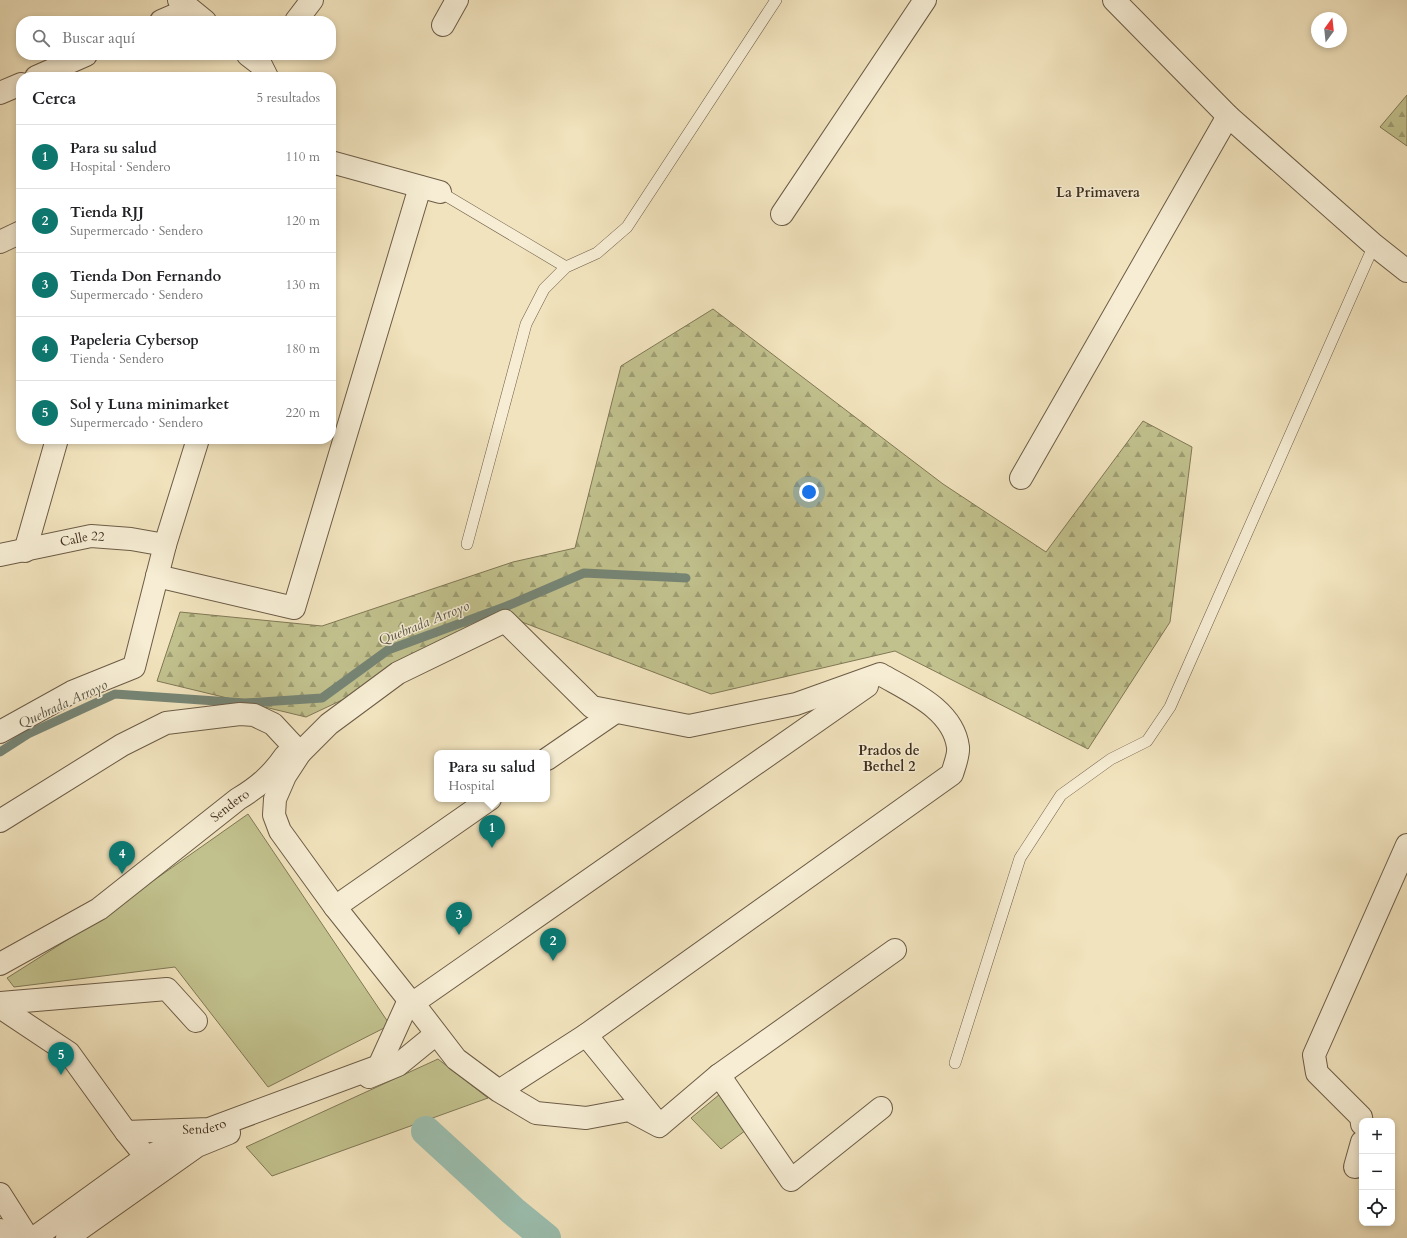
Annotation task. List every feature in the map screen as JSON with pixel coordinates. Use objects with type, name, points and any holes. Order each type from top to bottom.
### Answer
[{"type":"street","points":[[300,16],[312,0]]},
{"type":"street","points":[[442,25],[456,0]]},
{"type":"street","points":[[782,214],[925,0]]},
{"type":"street","points":[[1114,0],[1228,116],[1374,245],[1407,271]]},
{"type":"street","points":[[175,16],[191,10]]},
{"type":"street","points":[[47,72],[75,60]]},
{"type":"street","points":[[0,93],[16,86]]},
{"type":"street","points":[[1020,478],[1228,116]]},
{"type":"street","points":[[157,576],[294,608],[430,189],[336,163]]},
{"type":"street","points":[[0,242],[16,234]]},
{"type":"street","points":[[25,551],[56,444]]},
{"type":"street","points":[[0,732],[72,692],[134,667],[165,545],[196,444]]},
{"type":"street","name":"Calle 22","points":[[0,555],[91,536],[131,539],[165,545]]},
{"type":"street","points":[[499,1091],[586,1035],[952,774],[958,748],[950,724],[926,701],[880,674],[796,704],[689,726],[592,707],[505,621],[398,673],[296,749],[275,799],[274,815],[280,831],[335,907],[456,1059],[499,1091],[536,1113],[586,1118],[629,1110],[659,1126]]},
{"type":"street","points":[[411,1001],[867,686],[894,688],[926,701]]},
{"type":"street","points":[[550,757],[614,712]]},
{"type":"street","points":[[0,821],[122,745],[166,723],[240,714],[254,715],[273,724],[296,749]]},
{"type":"street","name":"Sendero","points":[[0,964],[99,909],[238,799],[261,785],[296,749]]},
{"type":"street","points":[[335,907],[486,802]]},
{"type":"street","points":[[1361,1118],[1361,1116],[1317,1073],[1314,1055],[1407,845]]},
{"type":"street","points":[[659,1126],[719,1075],[895,950]]},
{"type":"street","points":[[0,1003],[167,988],[196,1021]]},
{"type":"street","name":"Sendero","points":[[126,1132],[210,1129],[379,1066],[411,1001]]},
{"type":"street","points":[[0,1007],[69,1053],[146,1157]]},
{"type":"street","points":[[67,1238],[198,1146],[398,1065],[436,1034]]},
{"type":"street","points":[[586,1035],[659,1126]]},
{"type":"street","points":[[719,1075],[791,1180],[881,1108]]},
{"type":"street","points":[[34,1238],[146,1157],[210,1129]]},
{"type":"street","points":[[1355,1167],[1359,1153]]},
{"type":"street","points":[[0,1194],[28,1238]]},
{"type":"street","points":[[0,1230],[5,1238]]},
{"type":"lane","points":[[467,544],[526,324],[544,289],[566,268],[597,253],[627,227],[776,0]]},
{"type":"lane","points":[[430,189],[566,268]]},
{"type":"lane","points":[[955,1063],[1020,858],[1061,795],[1111,759],[1147,741],[1170,706],[1374,245]]},
{"type":"green space","points":[[1407,95],[1407,146],[1380,127]]},
{"type":"green space","points":[[713,309],[943,484],[1046,552],[1143,421],[1192,447],[1170,622],[1088,749],[895,651],[711,694],[514,619],[306,717],[157,681],[180,612],[322,626],[513,562],[575,548],[621,366]]},
{"type":"green space","points":[[248,814],[390,1025],[268,1087],[175,967],[14,987],[7,978],[86,928]]},
{"type":"green space","points":[[438,1059],[488,1098],[272,1176],[246,1147]]},
{"type":"green space","points":[[720,1094],[746,1130],[721,1149],[691,1118]]},
{"type":"waterway","name":"Quebrada Arroyo","points":[[0,752],[28,734],[115,694],[245,703],[322,698],[388,650],[507,606],[584,573],[686,578]]},
{"type":"waterway","points":[[426,1131],[513,1211],[546,1238]]},
{"type":"place","name":"Para su salud","points":[[492,848]]},
{"type":"place","name":"Papeleria Cybersop","points":[[122,874]]},
{"type":"place","name":"Tienda Don Fernando","points":[[459,935]]},
{"type":"place","name":"Tienda RJJ","points":[[553,961]]},
{"type":"place","name":"Sol y Luna minimarket","points":[[61,1075]]},
{"type":"district","name":"La Primavera","points":[[1098,192]]},
{"type":"district","name":"Prados de Bethel 2","points":[[889,758]]}]
